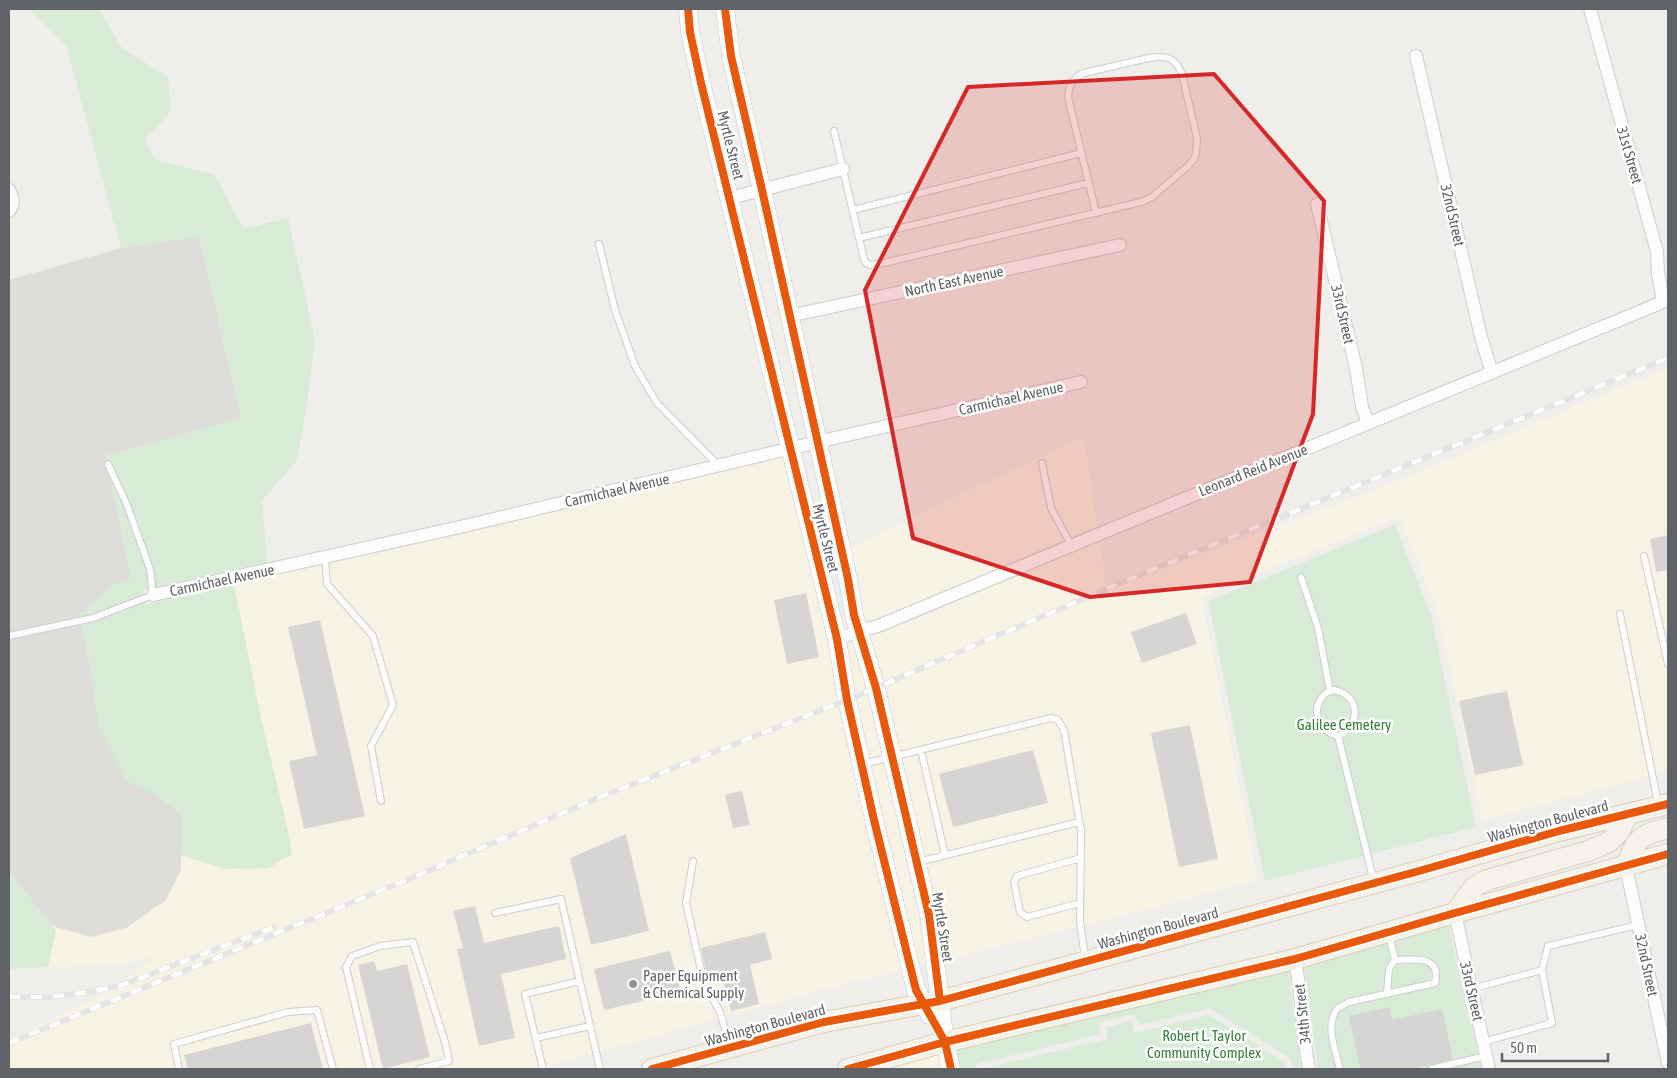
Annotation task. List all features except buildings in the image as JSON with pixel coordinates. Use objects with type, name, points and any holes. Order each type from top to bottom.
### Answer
[{"type":"main road","name":"Washington Boulevard","points":[[652,1069],[824,1022],[932,1003],[1558,831],[1663,806]]},
{"type":"main road","points":[[1455,913],[1475,886],[1487,880],[1588,851],[1609,842],[1619,832],[1628,814]]},
{"type":"main road","points":[[1626,867],[1634,845],[1642,836],[1668,828]]},
{"type":"main road","points":[[848,1069],[945,1042],[1295,959],[1668,854]]},
{"type":"street","name":"Myrtle Street","points":[[688,9],[690,32],[699,74],[837,639],[847,700],[874,820],[916,990],[932,1003]]},
{"type":"street","name":"Myrtle Street","points":[[725,9],[731,56],[848,579],[854,615],[876,688],[929,915],[932,1003],[945,1042],[951,1069]]},
{"type":"street","name":"31st Street","points":[[1590,9],[1657,252],[1658,273],[1666,301]]},
{"type":"street","name":"32nd Street","points":[[1416,56],[1481,337],[1492,373]]},
{"type":"street","points":[[730,198],[843,169]]},
{"type":"street","points":[[9,190],[13,198],[9,211]]},
{"type":"street","name":"33rd Street","points":[[1317,204],[1356,368],[1362,407],[1368,423]]},
{"type":"street","name":"North East Avenue","points":[[789,316],[1120,245]]},
{"type":"street","name":"Leonard Reid Avenue","points":[[837,639],[878,626],[1666,301]]},
{"type":"street","name":"Carmichael Avenue","points":[[153,595],[460,527],[1080,382]]},
{"type":"street","name":"32nd Street","points":[[1626,867],[1668,1063]]},
{"type":"street","name":"33rd Street","points":[[1455,913],[1489,1069]]},
{"type":"street","name":"34th Street","points":[[1295,959],[1309,1069]]},
{"type":"lane","points":[[834,131],[864,259],[866,264],[871,266],[1096,213],[1147,200],[1188,166],[1194,159],[1198,145],[1182,74],[1173,61],[1158,56],[1084,73],[1072,82],[1068,97],[1096,213]]},
{"type":"lane","points":[[853,210],[1081,153]]},
{"type":"lane","points":[[859,238],[1088,183]]},
{"type":"lane","points":[[599,244],[615,310],[635,366],[657,403],[719,466]]},
{"type":"lane","points":[[1042,463],[1052,508],[1071,545]]},
{"type":"lane","points":[[9,636],[93,618],[153,595],[150,569],[127,505],[108,464]]},
{"type":"lane","points":[[1644,556],[1668,664]]},
{"type":"lane","points":[[325,557],[327,584],[373,636],[393,706],[371,746],[381,801]]},
{"type":"lane","points":[[1301,578],[1314,611],[1330,691]]},
{"type":"lane","points":[[1620,614],[1663,806]]},
{"type":"lane","points":[[1330,691],[1340,691],[1347,696],[1352,701],[1355,709],[1355,715],[1347,731],[1338,736],[1324,731],[1317,715],[1319,701],[1323,695],[1330,691]]},
{"type":"lane","points":[[862,764],[1051,718],[1058,720],[1064,730],[1080,822],[1080,921],[1086,962]]},
{"type":"lane","points":[[1338,736],[1374,883]]},
{"type":"lane","points":[[921,750],[945,855]]},
{"type":"lane","points":[[916,863],[1080,822]]},
{"type":"lane","points":[[1080,858],[1017,876],[1014,882],[1020,912],[1027,917],[1080,903]]},
{"type":"lane","points":[[693,861],[686,904],[704,983],[720,1012],[730,1048]]},
{"type":"lane","points":[[495,914],[561,899],[600,1069]]},
{"type":"lane","points":[[1483,1042],[1552,1023],[1542,970],[1548,946],[1638,925]]},
{"type":"lane","points":[[1388,993],[1389,969],[1395,960],[1389,932]]},
{"type":"lane","points":[[370,1069],[346,967],[352,956],[380,946],[413,942],[445,1042],[449,1061],[419,1069]]},
{"type":"lane","points":[[1340,1069],[1331,1032],[1333,1019],[1338,1008],[1349,1002],[1435,983],[1437,975],[1433,965],[1426,960],[1395,960]]},
{"type":"lane","points":[[1471,989],[1542,970]]},
{"type":"lane","points":[[543,1069],[525,994],[580,981]]},
{"type":"lane","points":[[179,1069],[174,1044],[288,1012],[316,1010],[333,1069]]},
{"type":"lane","points":[[536,1038],[590,1026]]},
{"type":"lane","points":[[1431,1069],[1486,1056]]},
{"type":"highlighted area","points":[[1214,74],[1324,201],[1313,414],[1250,582],[1090,597],[913,538],[865,290],[968,87]]},
{"type":"shaded area","points":[[199,236],[241,418],[106,456],[131,580],[79,616],[89,659],[126,781],[150,790],[181,813],[181,870],[166,900],[126,928],[91,937],[52,926],[9,871],[9,280],[121,248]]},
{"type":"shaded area","points":[[1668,368],[1668,771],[1482,820],[1438,614],[1402,523],[1397,519],[1392,519],[1206,595],[1202,600],[1258,880],[943,960],[869,636],[881,633],[1100,541],[1106,589],[1380,488]]},
{"type":"shaded area","points":[[1084,436],[1097,526],[865,622],[849,548]]},
{"type":"shaded area","points":[[784,458],[828,635],[903,970],[817,991],[538,1069],[9,1069],[9,1040],[115,989],[154,957],[109,966],[48,967],[56,931],[52,926],[91,937],[181,870],[181,855],[225,869],[268,869],[292,854],[261,718],[234,585],[462,534]]},
{"type":"shaded area","points":[[853,641],[868,690],[921,916],[927,964],[919,965],[882,818],[855,698],[846,644]]},
{"type":"shaded area","points":[[938,1051],[942,1069],[875,1069]]},
{"type":"green space","points":[[30,9],[99,9],[122,48],[168,77],[171,111],[145,140],[155,160],[214,174],[244,229],[288,218],[315,340],[297,461],[262,500],[267,562],[143,590],[147,604],[234,585],[261,718],[292,854],[268,868],[225,869],[181,855],[181,813],[150,791],[126,781],[99,728],[89,659],[79,616],[113,584],[131,579],[106,456],[241,418],[199,237],[121,248],[66,45]]},
{"type":"green space","name":"Galilee Cemetery","points":[[1395,525],[1431,615],[1476,827],[1265,881],[1208,601]]},
{"type":"green space","points":[[9,871],[56,931],[48,967],[9,969]]},
{"type":"green space","points":[[1448,923],[1481,1068],[1318,1069],[1304,964]]},
{"type":"green space","points":[[1288,969],[1301,1069],[1293,1069],[1290,1058],[1211,1009],[1207,1009],[1139,1025],[1136,1016],[1129,1015],[1102,1022],[1099,1027],[1100,1034],[977,1064],[974,1069],[959,1069],[954,1047]]},
{"type":"green space","name":"Robert L. Taylor Community Complex","points":[[1209,1015],[1285,1062],[1286,1069],[981,1069],[1108,1039],[1106,1028],[1131,1021],[1134,1033]]},
{"type":"railway","points":[[9,1043],[409,879],[600,797],[847,700],[1125,581],[1668,358]]},
{"type":"railway","points":[[9,997],[49,997],[90,992],[122,985],[274,927]]},
{"type":"cycle path","points":[[688,9],[690,32],[701,83],[837,639],[847,700],[874,820],[916,990],[945,1042],[951,1069]]},
{"type":"cycle path","points":[[725,9],[731,56],[848,579],[854,615],[876,688],[929,915],[940,1001]]},
{"type":"cycle path","points":[[652,1069],[824,1022],[940,1001],[1559,831],[1668,804]]},
{"type":"cycle path","points":[[848,1069],[945,1042],[1295,959],[1668,854]]},
{"type":"place","name":"Paper Equipment & Chemical Supply","points":[[633,984]]}]
